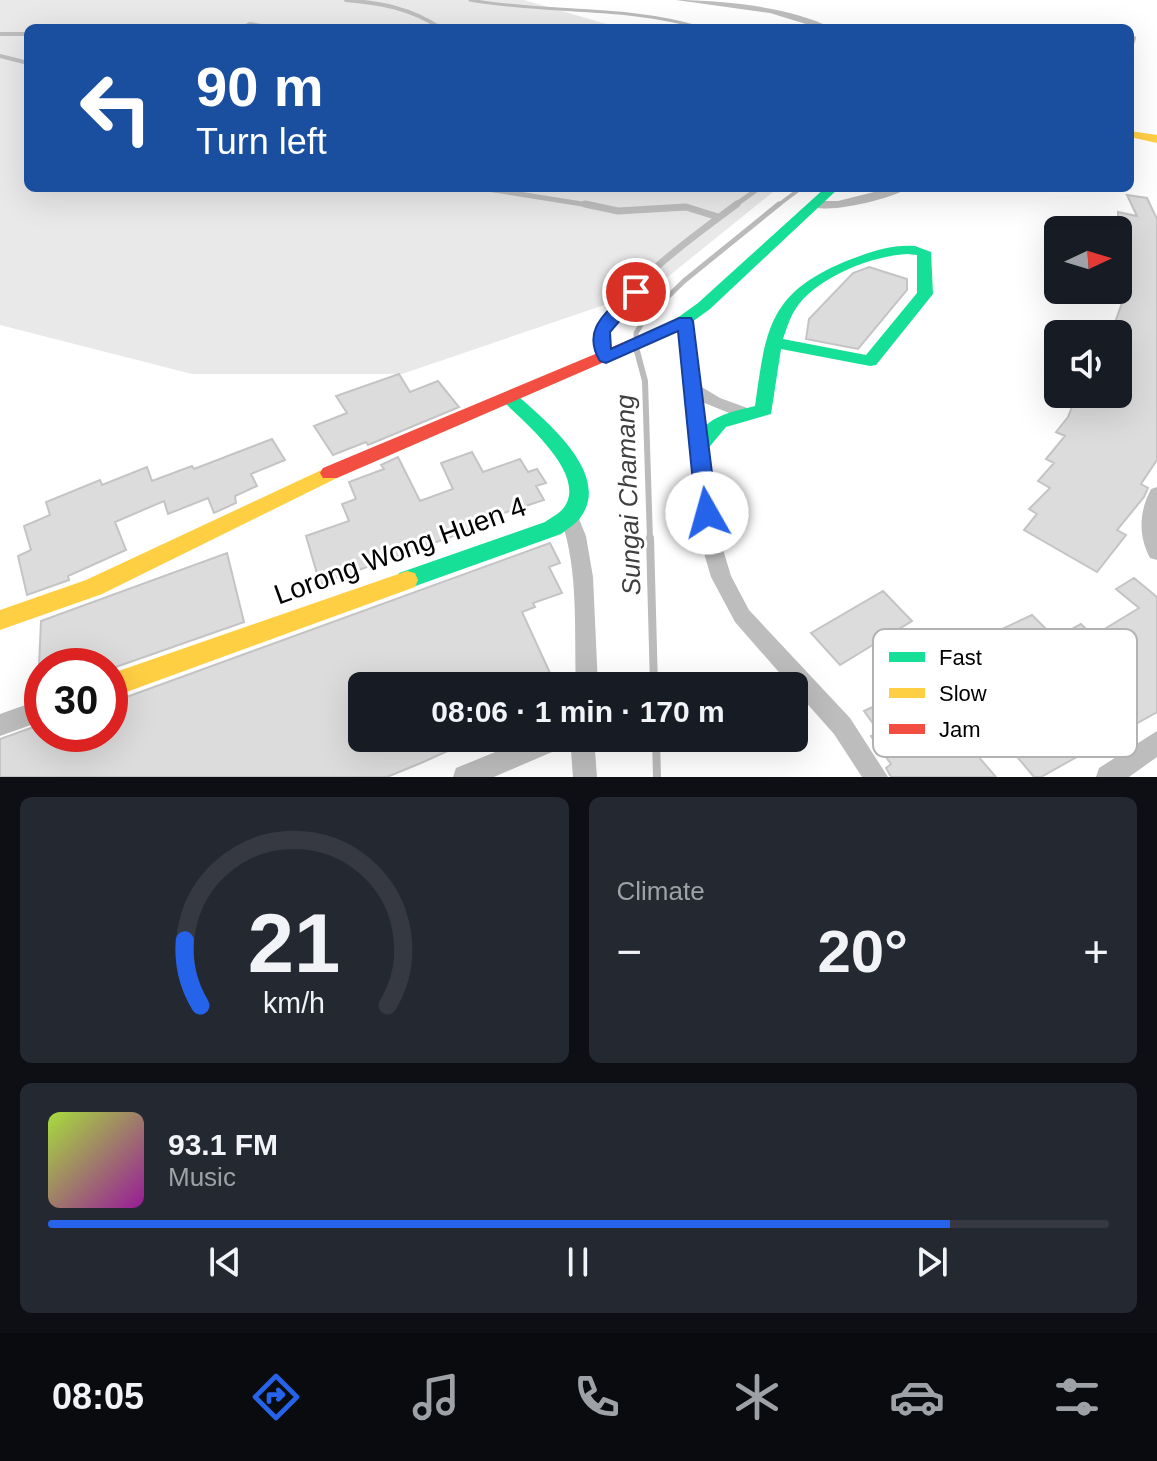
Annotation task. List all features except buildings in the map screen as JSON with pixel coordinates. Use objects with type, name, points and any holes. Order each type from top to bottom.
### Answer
[{"type":"street","points":[[680,0],[771,11],[814,24]]},
{"type":"street","points":[[1134,135],[1157,139]]},
{"type":"street","points":[[0,620],[94,587],[316,479],[657,336],[685,321],[729,285],[829,192]]},
{"type":"street","points":[[815,205],[838,205],[888,192]]},
{"type":"street","points":[[699,446],[719,422],[764,410],[774,342],[780,313],[809,281],[834,268],[908,246],[924,252],[925,294],[870,361],[774,342]]},
{"type":"street","points":[[685,321],[713,555],[729,597],[742,616],[842,726],[867,759],[876,777]]},
{"type":"street","points":[[694,389],[714,402],[744,413]]},
{"type":"street","points":[[511,399],[570,460],[579,483],[579,505],[570,519],[580,548],[586,672]]},
{"type":"street","points":[[1157,494],[1149,517],[1157,552]]},
{"type":"street","name":"Lorong Wong Huen 4","points":[[128,680],[553,528],[570,519]]},
{"type":"street","points":[[0,725],[24,716]]},
{"type":"street","points":[[1137,757],[1157,743]]},
{"type":"street","points":[[465,777],[525,752]]},
{"type":"street","points":[[583,752],[585,777]]},
{"type":"street","points":[[1108,777],[1137,757]]},
{"type":"lane","points":[[346,0],[388,5],[416,14],[433,24]]},
{"type":"lane","points":[[0,34],[24,34]]},
{"type":"lane","points":[[0,56],[24,62]]},
{"type":"lane","points":[[495,192],[555,198],[618,211],[686,207],[718,217]]},
{"type":"lane","points":[[606,358],[600,340],[608,321],[693,237],[753,192]]},
{"type":"shaded area","points":[[0,0],[524,0],[606,24],[24,24],[24,192],[773,192],[654,288],[402,374],[192,374],[0,325]]},
{"type":"waterway","name":"Sungai Chamang","points":[[470,0],[644,16],[684,24]]},
{"type":"waterway","name":"Sungai Chamang","points":[[777,206],[796,192]]},
{"type":"waterway","name":"Sungai Chamang","points":[[637,353],[636,333],[644,320],[684,281],[779,204]]},
{"type":"waterway","name":"Sungai Chamang","points":[[637,351],[645,381],[650,540]]},
{"type":"waterway","name":"Sungai Chamang","points":[[650,538],[654,672]]},
{"type":"waterway","name":"Sungai Chamang","points":[[656,752],[657,777]]},
{"type":"traffic: fast","points":[[679,324],[704,306],[829,192]]},
{"type":"traffic: fast","points":[[699,446],[719,422],[764,410],[771,356],[776,335],[793,300],[809,286],[882,253],[907,249],[924,252],[925,294],[870,361],[774,342]]},
{"type":"traffic: fast","points":[[407,580],[553,528],[573,512],[579,497],[572,466],[548,435],[511,399]]},
{"type":"traffic: slow","points":[[1134,135],[1157,139]]},
{"type":"traffic: slow","points":[[0,620],[94,587],[330,473]]},
{"type":"traffic: slow","points":[[128,680],[407,580]]},
{"type":"traffic: jam","points":[[330,473],[679,324]]},
{"type":"route","points":[[636,292],[608,321],[601,332],[600,345],[606,358],[685,321],[707,513]]}]
